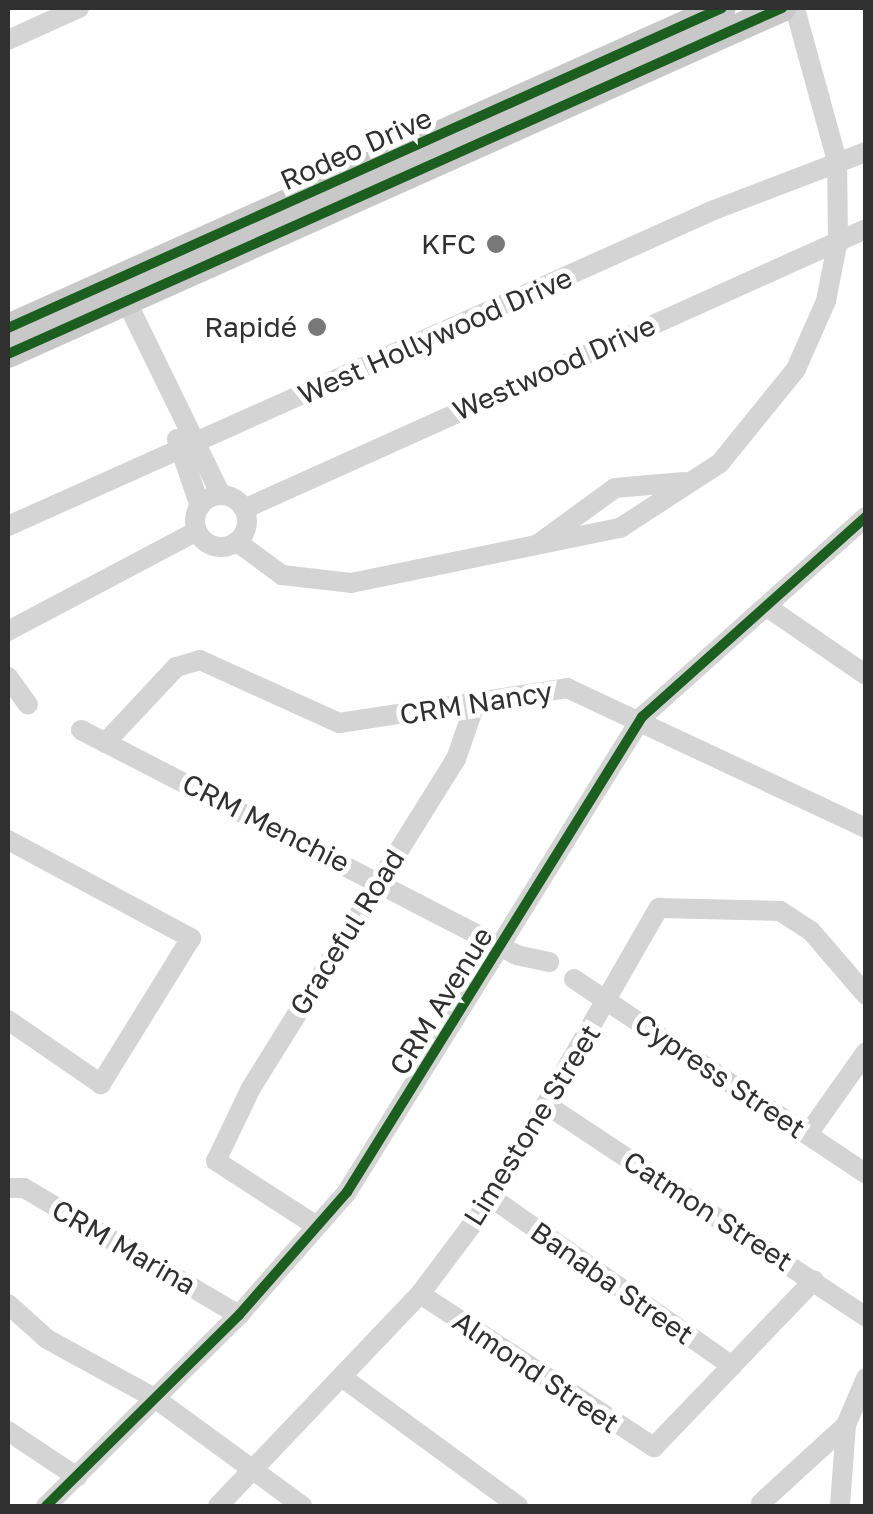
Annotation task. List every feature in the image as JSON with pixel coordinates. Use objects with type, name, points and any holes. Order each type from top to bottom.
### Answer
[{"type":"main road","name":"Rodeo Drive","points":[[8,354],[122,292],[722,8]]},
{"type":"main road","name":"Rodeo Drive","points":[[8,328],[122,292],[782,8]]},
{"type":"street","points":[[8,40],[79,8]]},
{"type":"street","points":[[197,531],[214,546],[237,542],[282,575],[351,582],[620,528],[684,482],[720,462],[796,370],[826,301],[838,240],[837,161],[795,8]]},
{"type":"street","name":"West Hollywood Drive","points":[[8,526],[174,449],[188,434],[866,152]]},
{"type":"street","name":"Westwood Drive","points":[[244,509],[866,229]]},
{"type":"street","points":[[122,292],[221,495],[244,509],[237,542]]},
{"type":"street","points":[[174,449],[200,506],[197,531]]},
{"type":"street","points":[[538,544],[615,488],[684,482]]},
{"type":"street","points":[[200,506],[221,495]]},
{"type":"street","name":"CRM Avenue","points":[[46,1506],[239,1315],[347,1192],[642,717],[862,526]]},
{"type":"street","points":[[8,632],[197,531]]},
{"type":"street","points":[[770,609],[866,675]]},
{"type":"street","name":"CRM Nancy","points":[[105,742],[176,668],[200,660],[339,723],[567,688],[642,717],[866,828]]},
{"type":"street","points":[[8,677],[28,706]]},
{"type":"street","name":"Graceful Road","points":[[316,1225],[216,1160],[379,880],[456,759],[475,704]]},
{"type":"street","name":"CRM Menchie","points":[[81,730],[379,880],[502,947],[550,962]]},
{"type":"street","points":[[8,840],[191,938],[100,1084],[8,1020]]},
{"type":"street","name":"Limestone Street","points":[[218,1506],[254,1474],[420,1294],[492,1198],[550,1107],[653,916],[679,902],[796,918],[866,995]]},
{"type":"street","name":"Cypress Street","points":[[574,979],[866,1174]]},
{"type":"street","points":[[808,1134],[866,1052]]},
{"type":"street","name":"Catmon Street","points":[[550,1107],[866,1317]]},
{"type":"street","name":"CRM Marina","points":[[8,1188],[24,1188],[239,1315]]},
{"type":"street","name":"Banaba Street","points":[[492,1198],[732,1366]]},
{"type":"street","points":[[732,1366],[814,1280]]},
{"type":"street","name":"Almond Street","points":[[420,1294],[654,1446],[732,1366]]},
{"type":"street","points":[[8,1304],[47,1339],[156,1398],[200,1436],[302,1506]]},
{"type":"street","points":[[343,1378],[518,1506]]},
{"type":"street","points":[[840,1506],[846,1425],[866,1378]]},
{"type":"street","points":[[761,1503],[846,1425]]},
{"type":"street","points":[[8,1431],[77,1477]]},
{"type":"cycle path","points":[[8,328],[722,8]]},
{"type":"cycle path","points":[[8,354],[782,8]]},
{"type":"cycle path","points":[[46,1506],[239,1315],[347,1192],[642,717],[866,517]]},
{"type":"place","name":"KFC","points":[[496,244]]},
{"type":"place","name":"Rapidé","points":[[317,327]]}]
